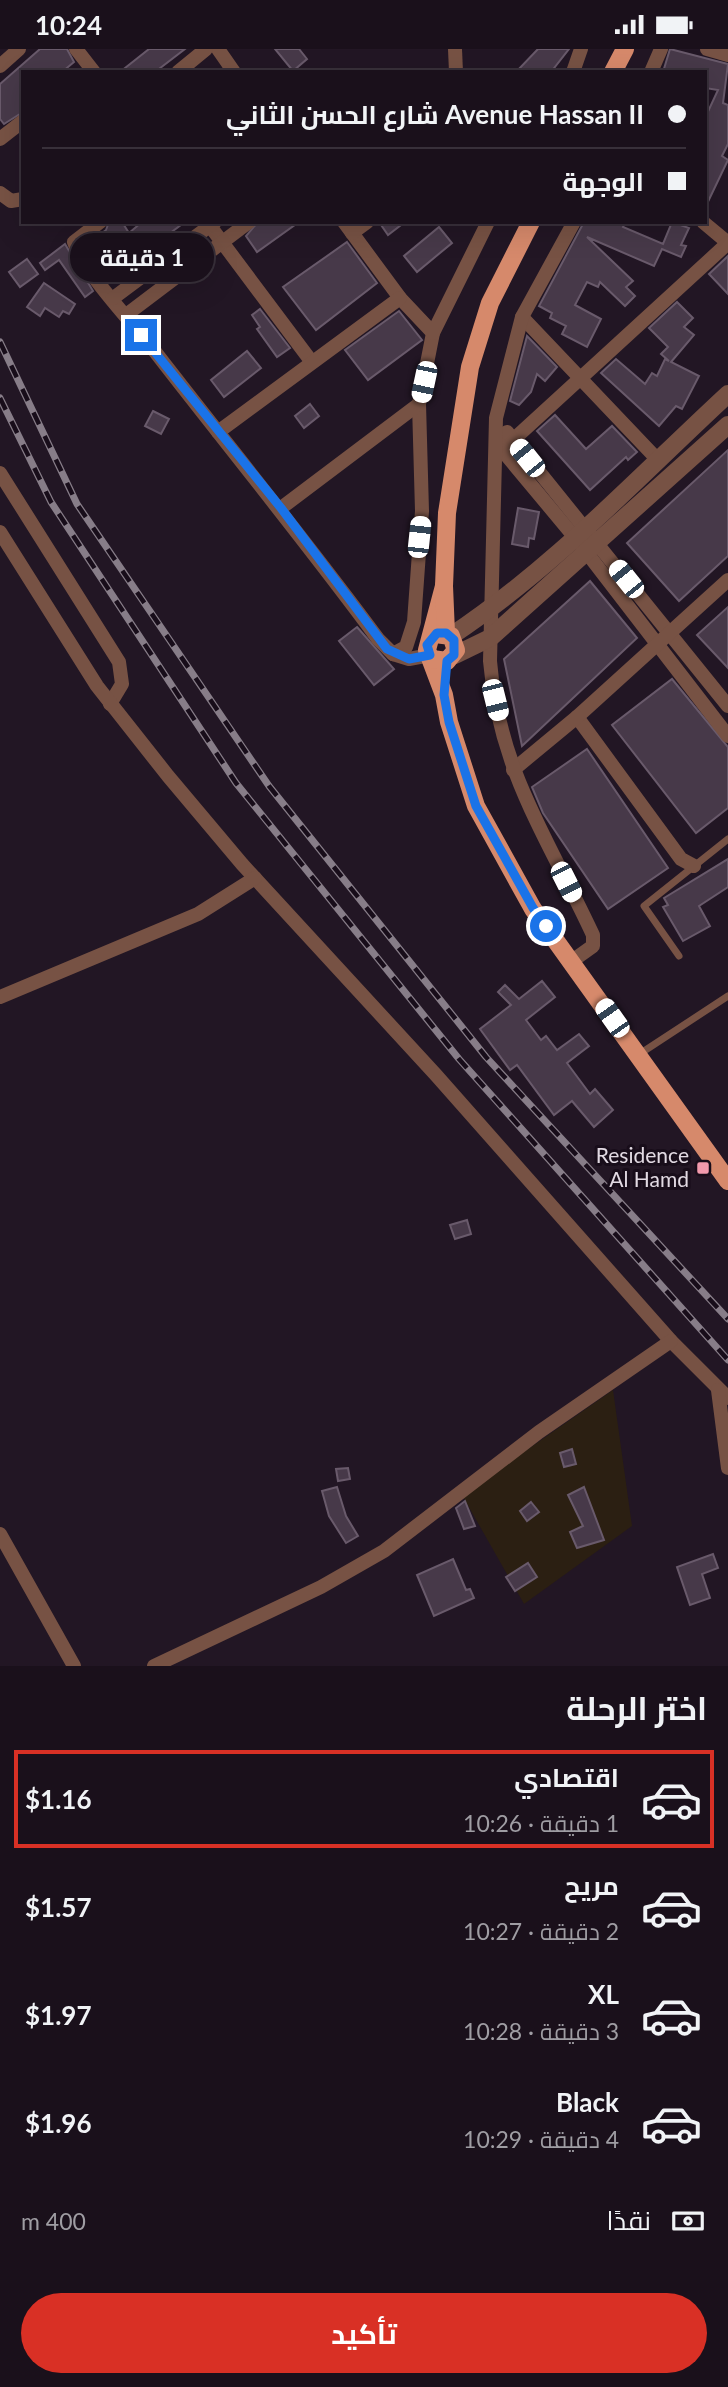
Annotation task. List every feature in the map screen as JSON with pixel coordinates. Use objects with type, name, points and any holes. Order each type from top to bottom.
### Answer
[{"type":"main road","points":[[614,70],[625,49]]},
{"type":"main road","points":[[443,635],[447,513],[470,367],[491,303],[530,224]]},
{"type":"main road","points":[[443,635],[427,645],[441,657],[449,722],[476,806],[533,908],[728,1181]]},
{"type":"main road","points":[[441,657],[456,645],[443,635]]},
{"type":"street","points":[[0,66],[19,49]]},
{"type":"street","points":[[76,49],[90,70]]},
{"type":"street","points":[[180,70],[206,49]]},
{"type":"street","points":[[218,49],[233,70]]},
{"type":"street","points":[[455,49],[456,70]]},
{"type":"street","points":[[574,70],[580,49]]},
{"type":"street","points":[[652,70],[661,49]]},
{"type":"street","points":[[707,49],[728,55]]},
{"type":"street","points":[[0,139],[21,123]]},
{"type":"street","points":[[0,193],[11,201],[21,199]]},
{"type":"street","points":[[97,224],[74,242],[112,299],[281,508],[378,639],[393,654],[409,659],[441,657],[490,638],[586,541],[657,459],[728,394]]},
{"type":"street","points":[[112,299],[210,224],[220,243],[311,361]]},
{"type":"street","points":[[126,315],[246,224]]},
{"type":"street","points":[[393,654],[406,647],[414,622],[422,511],[419,404],[433,333],[487,224]]},
{"type":"street","points":[[572,961],[593,946],[593,935],[530,812],[513,771],[493,690],[490,638],[496,418],[522,317],[573,224]]},
{"type":"street","points":[[497,444],[513,440],[728,243],[705,224]]},
{"type":"street","points":[[348,228],[400,297],[433,333]]},
{"type":"street","points":[[218,432],[400,297]]},
{"type":"street","points":[[522,317],[582,376],[657,459]]},
{"type":"street","points":[[281,508],[419,404]]},
{"type":"street","points":[[496,418],[586,541],[656,645],[728,736]]},
{"type":"street","points":[[443,635],[492,608],[586,541],[728,425]]},
{"type":"street","points":[[497,444],[670,633],[728,706]]},
{"type":"street","points":[[0,473],[119,661],[122,684],[110,704]]},
{"type":"street","points":[[0,533],[110,704],[255,878],[436,1076],[671,1341],[723,1394],[728,1468]]},
{"type":"street","points":[[513,771],[577,717],[728,580]]},
{"type":"street","points":[[577,717],[681,859],[694,866]]},
{"type":"street","points":[[0,996],[198,913],[255,878]]},
{"type":"street","points":[[154,1666],[321,1587],[376,1556],[539,1432],[671,1341]]},
{"type":"street","points":[[0,1534],[74,1666]]},
{"type":"lane","points":[[679,956],[644,906],[728,839]]},
{"type":"lane","points":[[638,1056],[728,996]]},
{"type":"shaded area","points":[[613,1390],[632,1526],[524,1604],[462,1495]]},
{"type":"building","points":[[40,49],[67,49],[74,62],[64,70],[21,70],[21,113],[4,124],[0,119],[0,84]]},
{"type":"building","points":[[149,49],[185,49],[158,70],[123,70]]},
{"type":"building","points":[[275,49],[299,49],[307,59],[292,70]]},
{"type":"building","points":[[538,49],[569,49],[553,70],[518,70]]},
{"type":"building","points":[[670,49],[728,64],[723,103],[728,105],[728,144],[722,156],[728,160],[707,204],[707,114],[718,90],[707,88],[707,70],[664,70]]},
{"type":"building","points":[[108,224],[123,224],[129,233],[140,224],[182,224],[108,279],[98,266],[105,260],[90,242],[106,230]]},
{"type":"building","points":[[256,224],[296,224],[257,252],[246,236]]},
{"type":"building","points":[[380,224],[402,224],[388,235]]},
{"type":"building","points":[[583,224],[624,224],[623,227],[663,244],[671,224],[689,228],[681,245],[686,246],[681,257],[662,249],[654,266],[587,237],[633,281],[626,287],[635,296],[625,306],[600,282],[598,287],[587,282],[575,305],[601,319],[587,347],[562,334],[566,326],[550,318],[552,313],[539,306]]},
{"type":"building","points":[[439,227],[452,243],[417,272],[404,256]]},
{"type":"building","points":[[347,242],[377,283],[316,330],[283,287]]},
{"type":"building","points":[[65,244],[93,291],[85,297],[59,260],[45,270],[40,263]]},
{"type":"building","points":[[728,256],[728,294],[709,274]]},
{"type":"building","points":[[27,259],[38,274],[20,287],[9,272]]},
{"type":"building","points":[[44,283],[75,304],[69,314],[63,311],[59,317],[45,308],[40,316],[27,307]]},
{"type":"building","points":[[677,302],[693,318],[684,327],[694,335],[671,362],[699,376],[682,409],[676,406],[659,426],[601,373],[616,359],[645,384],[652,373],[657,376],[665,359],[669,361],[661,354],[668,347],[649,328]]},
{"type":"building","points":[[260,309],[290,348],[277,357],[257,329],[260,327],[252,315]]},
{"type":"building","points":[[399,311],[422,340],[368,380],[345,350]]},
{"type":"building","points":[[527,336],[557,367],[545,381],[537,374],[531,392],[519,405],[510,401]]},
{"type":"building","points":[[247,351],[261,368],[224,397],[211,380]]},
{"type":"building","points":[[310,404],[319,416],[304,428],[295,416]]},
{"type":"building","points":[[153,411],[169,419],[161,434],[145,426]]},
{"type":"building","points":[[555,415],[586,449],[612,426],[637,452],[628,460],[626,457],[590,490],[537,431]]},
{"type":"building","points":[[728,450],[728,556],[679,601],[627,543]]},
{"type":"building","points":[[518,508],[539,512],[534,539],[529,538],[528,547],[512,544]]},
{"type":"building","points":[[590,581],[637,638],[522,746],[504,659]]},
{"type":"building","points":[[728,607],[728,668],[697,635]]},
{"type":"building","points":[[357,627],[394,669],[374,685],[339,641]]},
{"type":"building","points":[[672,679],[728,747],[728,808],[696,833],[612,725]]},
{"type":"building","points":[[587,749],[668,868],[608,909],[543,813],[532,787]]},
{"type":"building","points":[[728,859],[728,887],[699,906],[710,926],[683,941],[663,907],[668,905],[664,898]]},
{"type":"building","points":[[542,981],[555,997],[526,1020],[541,1040],[546,1036],[557,1050],[579,1034],[589,1046],[567,1063],[590,1094],[595,1089],[613,1110],[594,1127],[572,1101],[554,1115],[517,1065],[510,1070],[480,1029],[511,1005],[498,992],[505,985],[519,999]]},
{"type":"building","points":[[467,1220],[471,1234],[455,1239],[450,1225]]},
{"type":"building","points":[[572,1449],[576,1464],[564,1467],[560,1453]]},
{"type":"building","points":[[348,1468],[350,1479],[338,1481],[336,1469]]},
{"type":"building","points":[[337,1487],[346,1516],[358,1536],[346,1543],[329,1516],[322,1491]]},
{"type":"building","points":[[584,1487],[604,1540],[577,1548],[570,1532],[583,1526],[568,1495]]},
{"type":"building","points":[[465,1501],[475,1526],[464,1529],[456,1508]]},
{"type":"building","points":[[531,1502],[539,1512],[527,1521],[520,1511]]},
{"type":"building","points":[[713,1554],[718,1568],[702,1574],[710,1598],[690,1605],[677,1567]]},
{"type":"building","points":[[453,1559],[466,1590],[470,1589],[474,1598],[434,1616],[417,1575]]},
{"type":"building","points":[[528,1563],[537,1577],[515,1591],[506,1577]]},
{"type":"railway","points":[[0,342],[77,504],[269,786],[486,1057],[728,1319]]},
{"type":"railway","points":[[0,398],[51,502],[236,783],[459,1059],[728,1360]]},
{"type":"place","name":"Residence Al Hamd","points":[[703,1168]]},
{"type":"route","points":[[141,335],[281,508],[387,649],[409,659],[430,655],[427,645],[437,633],[446,633],[454,640],[456,650],[447,661],[444,695],[449,722],[463,766],[476,806],[533,908],[546,926]]}]
